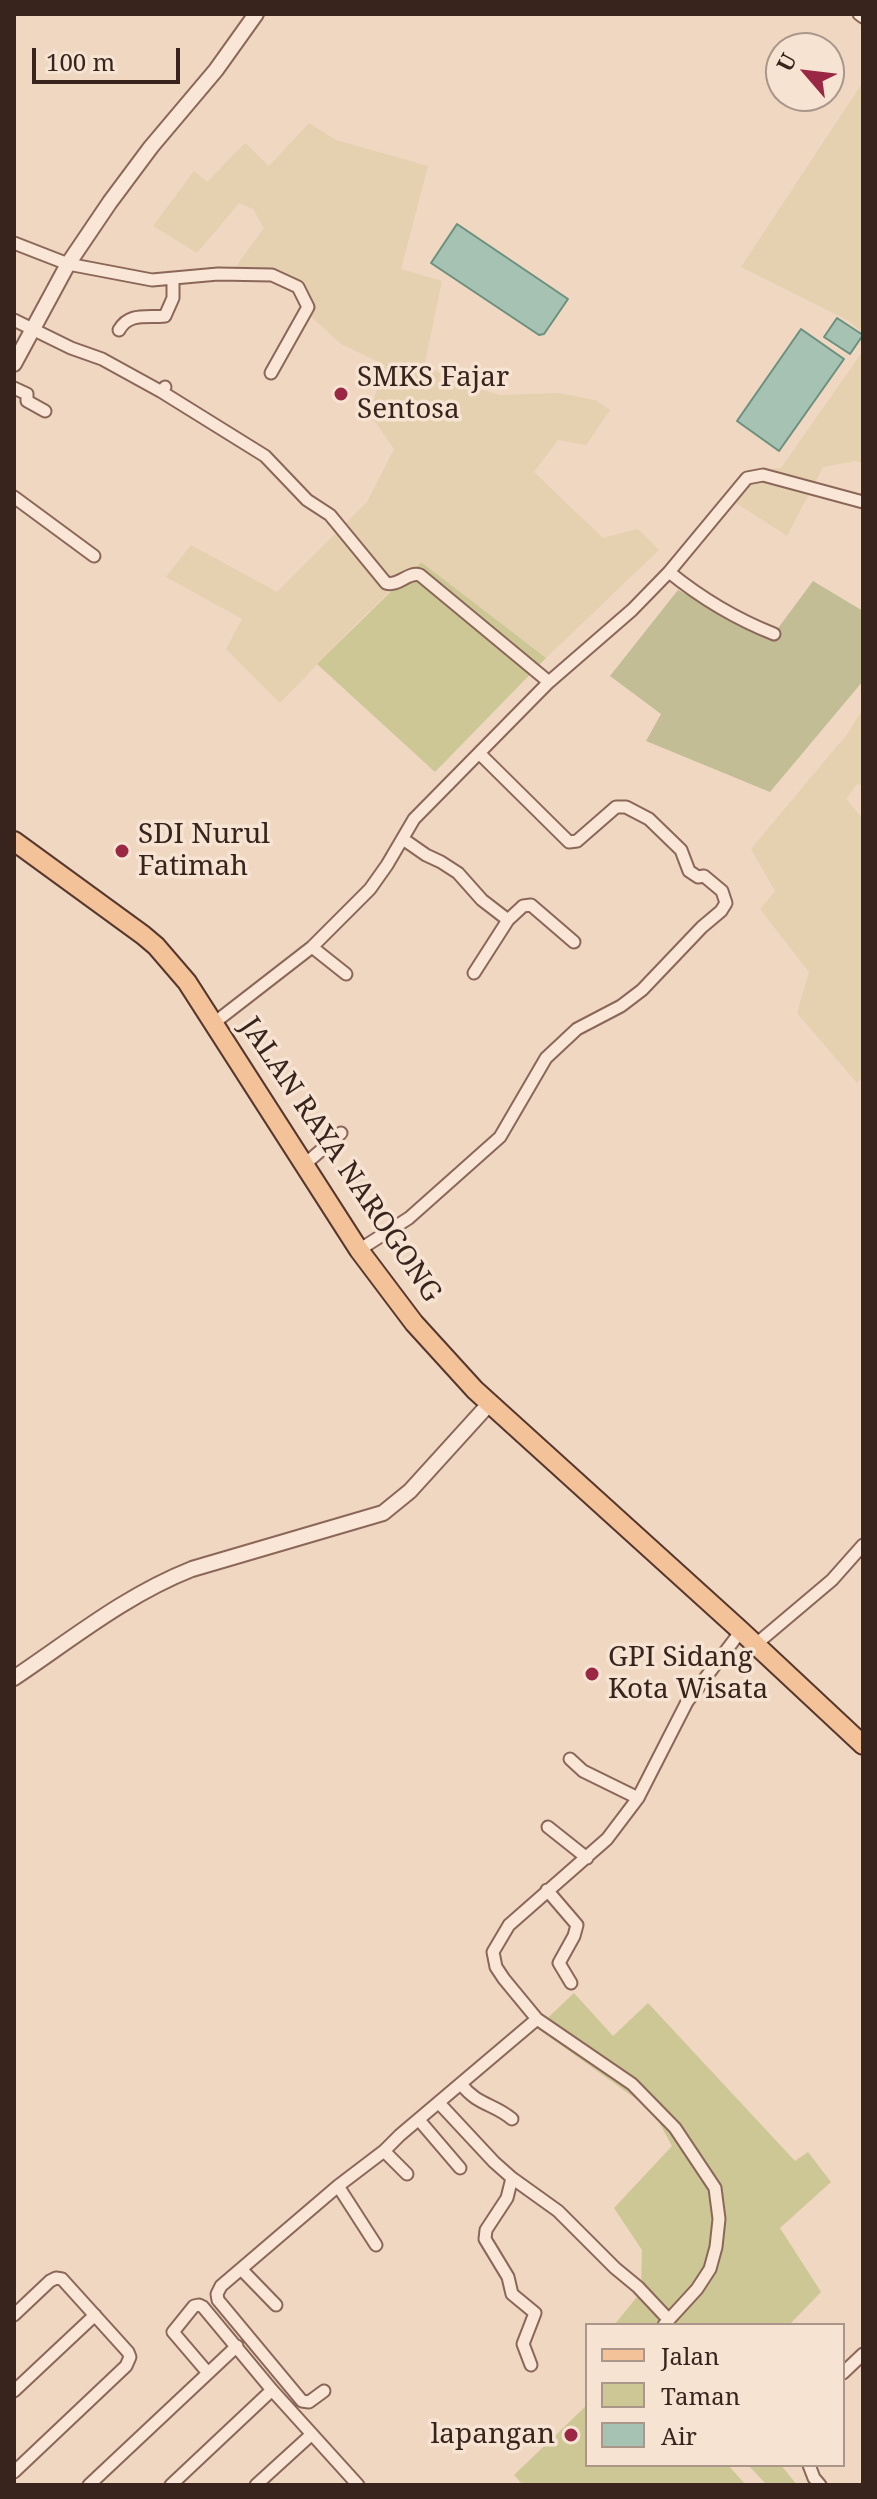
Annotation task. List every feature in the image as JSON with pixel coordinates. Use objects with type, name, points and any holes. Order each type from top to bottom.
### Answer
[{"type":"main road","name":"JALAN RAYA NAROGONG","points":[[14,841],[156,946],[187,982],[359,1250],[414,1323],[489,1404],[863,1745]]},
{"type":"street","points":[[14,364],[68,264],[151,147],[216,70],[256,14]]},
{"type":"street","points":[[14,243],[68,264],[152,280],[218,274],[269,274],[298,287],[308,307],[271,373]]},
{"type":"street","points":[[119,330],[127,319],[165,316],[173,298],[173,279]]},
{"type":"street","points":[[14,320],[164,389],[265,456],[307,500],[330,515],[386,583],[393,585],[412,574],[420,575],[549,682]]},
{"type":"street","points":[[14,388],[27,394],[27,401],[45,411]]},
{"type":"street","points":[[214,1023],[312,947],[370,889],[414,819],[549,682],[602,638],[669,572],[747,478],[763,475],[863,502]]},
{"type":"street","points":[[14,497],[94,556]]},
{"type":"street","points":[[669,572],[706,599],[774,634]]},
{"type":"street","points":[[359,1250],[409,1218],[500,1137],[546,1058],[577,1029],[621,1006],[642,990],[726,903],[722,891],[704,876],[698,877],[689,871],[681,850],[649,819],[630,809],[616,807],[577,841],[569,842],[479,753]]},
{"type":"street","points":[[403,839],[458,873],[482,900],[508,920]]},
{"type":"street","points":[[474,973],[508,920],[523,906],[531,905],[574,942]]},
{"type":"street","points":[[312,947],[346,974]]},
{"type":"street","points":[[304,1165],[341,1133]]},
{"type":"street","points":[[14,1678],[105,1614],[164,1580],[383,1513],[410,1491],[489,1404]]},
{"type":"street","points":[[755,1645],[832,1580],[863,1545]]},
{"type":"street","points":[[439,2103],[512,2178],[558,2211],[638,2287],[667,2323],[697,2289],[710,2269],[716,2247],[719,2219],[715,2188],[675,2128],[632,2084],[537,2019],[496,1967],[493,1952],[509,1925],[607,1839],[638,1798],[687,1702],[741,1631]]},
{"type":"street","points":[[570,1759],[583,1771],[638,1798]]},
{"type":"street","points":[[548,1827],[587,1858]]},
{"type":"street","points":[[547,1890],[577,1925],[559,1963],[571,1983]]},
{"type":"street","points":[[324,2391],[309,2402],[302,2401],[218,2300],[221,2286],[537,2019]]},
{"type":"street","points":[[461,2084],[480,2103],[503,2111],[512,2119]]},
{"type":"street","points":[[419,2120],[460,2168]]},
{"type":"street","points":[[384,2151],[407,2174]]},
{"type":"street","points":[[512,2178],[507,2198],[486,2230],[485,2239],[508,2277],[512,2294],[535,2313],[523,2344],[531,2365]]},
{"type":"street","points":[[338,2186],[376,2245]]},
{"type":"street","points":[[241,2269],[276,2305]]},
{"type":"street","points":[[14,2315],[50,2281],[56,2278],[65,2281],[130,2357],[126,2366],[14,2472]]},
{"type":"street","points":[[208,2373],[173,2332],[194,2306],[203,2307],[351,2483]]},
{"type":"street","points":[[14,2391],[95,2315]]},
{"type":"street","points":[[89,2485],[237,2346]]},
{"type":"street","points":[[845,2371],[863,2354]]},
{"type":"street","points":[[171,2485],[272,2390]]},
{"type":"street","points":[[256,2485],[312,2434]]},
{"type":"street","points":[[810,2467],[820,2485]]},
{"type":"shaded area","points":[[863,82],[863,333],[849,321],[741,267]]},
{"type":"shaded area","points":[[309,123],[336,140],[428,166],[401,269],[442,281],[425,362],[448,380],[500,395],[558,393],[595,400],[610,410],[586,445],[558,440],[534,472],[603,538],[638,529],[659,550],[546,658],[420,562],[280,703],[226,649],[242,619],[166,577],[191,545],[277,592],[367,502],[394,449],[369,413],[385,365],[341,344],[307,313],[299,289],[279,277],[234,269],[264,228],[253,209],[239,203],[197,253],[153,226],[194,171],[207,182],[245,143],[269,166]]},
{"type":"shaded area","points":[[863,351],[863,463],[855,461],[823,467],[787,536],[730,499],[743,480],[770,477],[772,468],[781,468]]},
{"type":"shaded area","points":[[813,581],[863,611],[863,681],[770,792],[646,741],[661,714],[610,676],[678,590],[770,639]]},
{"type":"shaded area","points":[[861,712],[863,785],[857,784],[846,799],[863,819],[863,1076],[857,1083],[797,1013],[809,972],[760,909],[775,891],[751,849],[848,733]]},
{"type":"green space","points":[[421,562],[546,658],[435,772],[317,664]]},
{"type":"green space","points":[[574,1993],[613,2036],[648,2003],[795,2161],[808,2152],[831,2182],[780,2228],[821,2292],[791,2323],[616,2323],[641,2292],[642,2250],[614,2208],[672,2146],[653,2111],[537,2028]]},
{"type":"green space","name":"lapangan","points":[[585,2407],[585,2467],[730,2467],[746,2485],[523,2485],[514,2475]]},
{"type":"green space","points":[[750,2467],[783,2467],[797,2485],[767,2485]]},
{"type":"water","points":[[457,224],[568,299],[544,334],[539,335],[431,263]]},
{"type":"water","points":[[837,318],[863,335],[850,354],[824,337]]},
{"type":"water","points":[[801,329],[844,359],[779,451],[737,421]]},
{"type":"place","name":"SMKS Fajar Sentosa","points":[[341,394]]},
{"type":"place","name":"SDI Nurul Fatimah","points":[[122,851]]},
{"type":"place","name":"GPI Sidang Kota Wisata","points":[[592,1674]]},
{"type":"place","name":"lapangan","points":[[571,2435]]}]
